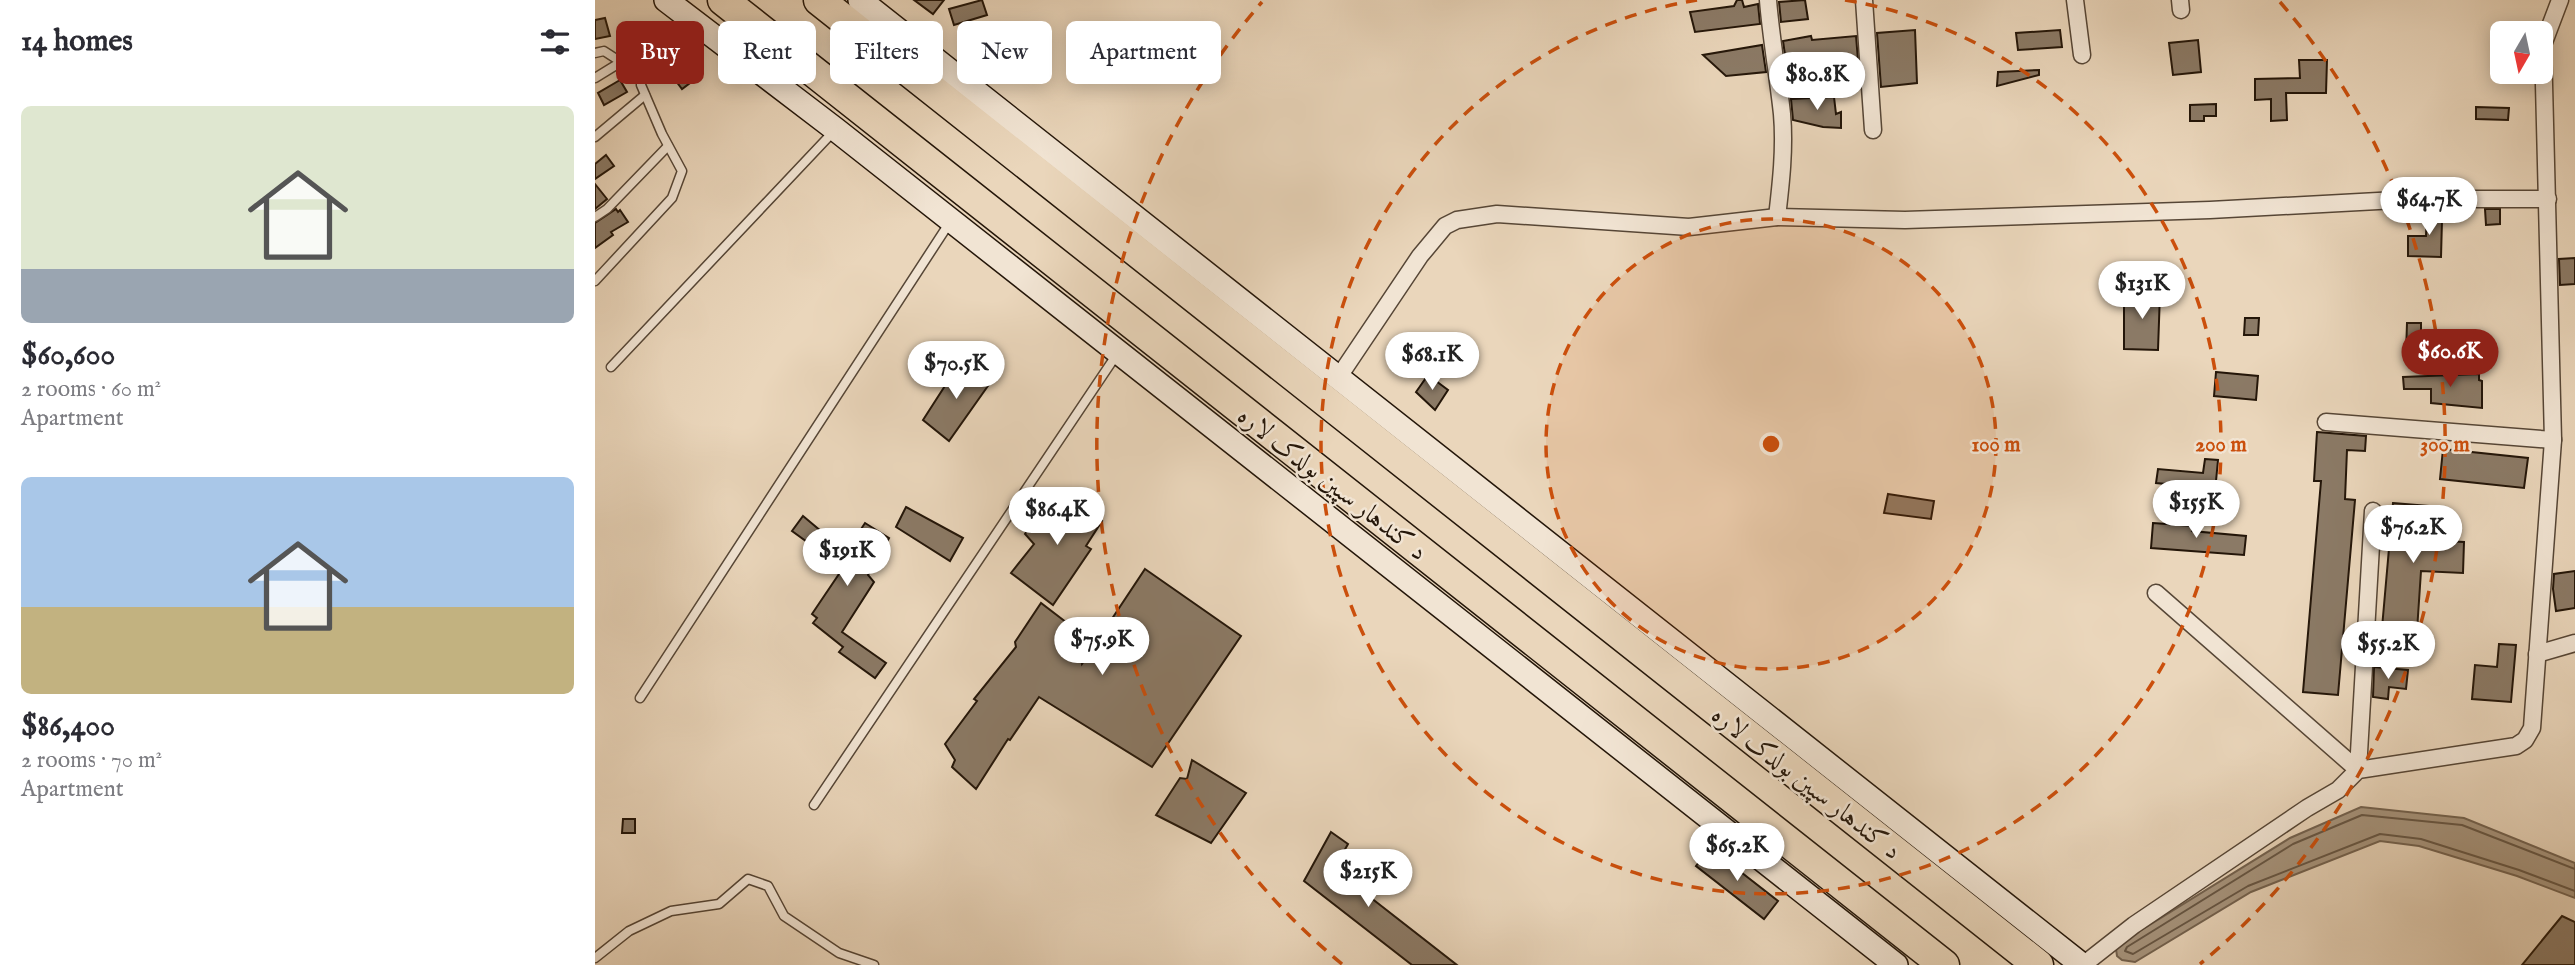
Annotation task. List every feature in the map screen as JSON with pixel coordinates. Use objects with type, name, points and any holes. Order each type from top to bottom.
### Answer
[{"type":"highway","name":"د کندهار سپین بولدک لاره","points":[[723,0],[1944,965]]},
{"type":"highway","name":"د کندهار سپین بولدک لاره","points":[[819,0],[2039,965]]},
{"type":"street","points":[[666,0],[692,21]]},
{"type":"street","points":[[860,0],[2082,965],[2134,925],[2338,790],[2358,770],[2515,746],[2525,740],[2532,728],[2553,440],[2543,45],[2560,0]]},
{"type":"street","points":[[1768,0],[1782,115],[1783,145],[1777,217]]},
{"type":"street","points":[[1864,0],[1873,130]]},
{"type":"street","points":[[2075,0],[2082,55]]},
{"type":"street","points":[[704,30],[835,129],[1896,965]]},
{"type":"street","points":[[1338,378],[1420,256],[1445,226],[1457,220],[1497,214],[1689,226],[1777,217],[1905,220],[2210,210],[2415,199],[2548,199]]},
{"type":"street","points":[[2326,422],[2553,440]]},
{"type":"street","points":[[2358,770],[2373,511]]},
{"type":"street","points":[[2156,593],[2358,770]]},
{"type":"street","points":[[2537,654],[2575,643]]},
{"type":"lane","points":[[595,52],[604,51],[616,59]]},
{"type":"lane","points":[[595,78],[616,65]]},
{"type":"lane","points":[[595,281],[672,198],[683,171],[641,84]]},
{"type":"lane","points":[[595,137],[645,95]]},
{"type":"lane","points":[[611,367],[835,129]]},
{"type":"lane","points":[[595,217],[607,209],[669,146]]},
{"type":"lane","points":[[640,698],[951,220]]},
{"type":"lane","points":[[814,805],[1119,352]]},
{"type":"lane","points":[[595,958],[629,931],[671,911],[719,904],[748,879],[768,886],[784,916],[839,953],[874,965]]},
{"type":"water","points":[[2361,807],[2464,818],[2575,863],[2575,898],[2517,876],[2419,846],[2380,841],[2251,892],[2135,962],[2122,960],[2117,956],[2116,949],[2122,942],[2290,838]]},
{"type":"building","points":[[914,0],[944,0],[933,14]]},
{"type":"building","points":[[982,0],[987,15],[957,21],[954,25],[949,9]]},
{"type":"building","points":[[1737,0],[1742,0],[1744,7],[1758,4],[1760,24],[1695,32],[1690,12],[1734,6]]},
{"type":"building","points":[[1805,0],[1808,19],[1781,22],[1779,2]]},
{"type":"building","points":[[605,18],[610,36],[595,39],[595,20]]},
{"type":"building","points":[[1915,30],[1917,83],[1881,87],[1877,33]]},
{"type":"building","points":[[2060,30],[2062,47],[2018,50],[2016,33]]},
{"type":"building","points":[[1811,36],[1812,40],[1856,36],[1858,60],[1787,69],[1783,41]]},
{"type":"building","points":[[2198,40],[2201,72],[2173,75],[2169,43]]},
{"type":"building","points":[[1762,45],[1766,72],[1726,76],[1703,55]]},
{"type":"building","points":[[2299,60],[2327,60],[2326,93],[2286,93],[2287,120],[2271,121],[2271,99],[2255,100],[2255,79],[2300,78]]},
{"type":"building","points":[[2039,70],[2039,75],[1997,86],[1998,72]]},
{"type":"building","points":[[616,82],[622,84],[627,92],[604,105],[598,93]]},
{"type":"building","points":[[1834,97],[1836,114],[1841,112],[1841,128],[1793,120],[1791,99]]},
{"type":"building","points":[[2216,104],[2216,116],[2204,116],[2204,121],[2190,121],[2190,105]]},
{"type":"building","points":[[2476,107],[2509,108],[2508,120],[2476,119]]},
{"type":"building","points":[[606,155],[614,166],[595,179],[595,164]]},
{"type":"building","points":[[595,184],[607,199],[595,209]]},
{"type":"building","points":[[616,209],[618,212],[620,210],[628,222],[611,232],[613,235],[595,248],[595,223]]},
{"type":"building","points":[[2427,209],[2445,209],[2441,257],[2408,256],[2408,236],[2426,236]]},
{"type":"building","points":[[2485,209],[2500,209],[2500,224],[2486,225]]},
{"type":"building","points":[[2575,258],[2575,284],[2560,285],[2559,259]]},
{"type":"building","points":[[2124,293],[2160,293],[2158,350],[2124,349]]},
{"type":"building","points":[[2245,318],[2259,318],[2258,335],[2244,335]]},
{"type":"building","points":[[2407,323],[2421,323],[2421,342],[2467,345],[2479,339],[2479,358],[2406,354]]},
{"type":"building","points":[[961,361],[990,383],[949,441],[923,420]]},
{"type":"building","points":[[2216,372],[2258,376],[2256,400],[2214,396]]},
{"type":"building","points":[[2479,374],[2479,380],[2482,381],[2482,408],[2431,403],[2431,389],[2404,389],[2403,377]]},
{"type":"building","points":[[1428,375],[1448,390],[1435,410],[1416,392]]},
{"type":"building","points":[[2317,432],[2366,436],[2365,451],[2347,450],[2345,499],[2355,500],[2338,695],[2303,692],[2321,481],[2314,481]]},
{"type":"building","points":[[2443,449],[2528,458],[2524,488],[2440,479]]},
{"type":"building","points":[[2205,459],[2218,460],[2214,502],[2197,501],[2198,487],[2156,483],[2158,469],[2203,473]]},
{"type":"building","points":[[1058,493],[1075,505],[1079,499],[1095,507],[1092,515],[1102,521],[1086,546],[1091,549],[1053,605],[1011,573],[1034,544],[1025,534],[1045,505],[1050,507]]},
{"type":"building","points":[[1888,494],[1934,501],[1931,519],[1884,513]]},
{"type":"building","points":[[2393,503],[2428,506],[2425,540],[2464,542],[2463,573],[2421,571],[2417,631],[2382,628]]},
{"type":"building","points":[[906,507],[963,538],[950,561],[896,527]]},
{"type":"building","points":[[803,516],[846,552],[865,523],[889,538],[868,575],[874,582],[842,632],[886,663],[875,678],[839,652],[843,647],[813,623],[817,618],[812,614],[843,568],[792,531]]},
{"type":"building","points":[[2153,523],[2193,526],[2192,531],[2246,536],[2244,555],[2151,548]]},
{"type":"building","points":[[1145,569],[1241,636],[1152,767],[1039,697],[976,789],[952,767],[955,760],[945,744],[977,701],[974,699],[1016,647],[1015,642],[1041,603],[1075,629],[1082,664]]},
{"type":"building","points":[[2575,571],[2575,608],[2556,611],[2554,574]]},
{"type":"building","points":[[2499,644],[2516,645],[2511,702],[2472,699],[2475,665],[2497,667]]},
{"type":"building","points":[[2374,667],[2408,670],[2406,689],[2389,687],[2388,699],[2373,697]]},
{"type":"building","points":[[1192,760],[1246,793],[1211,843],[1156,815],[1180,778],[1187,779]]},
{"type":"building","points":[[623,819],[635,819],[635,833],[622,833]]},
{"type":"building","points":[[1331,832],[1348,844],[1334,869],[1457,965],[1412,965],[1304,881]]},
{"type":"building","points":[[1710,848],[1778,901],[1764,919],[1696,866]]},
{"type":"building","points":[[2562,916],[2575,922],[2575,965],[2522,965]]}]
